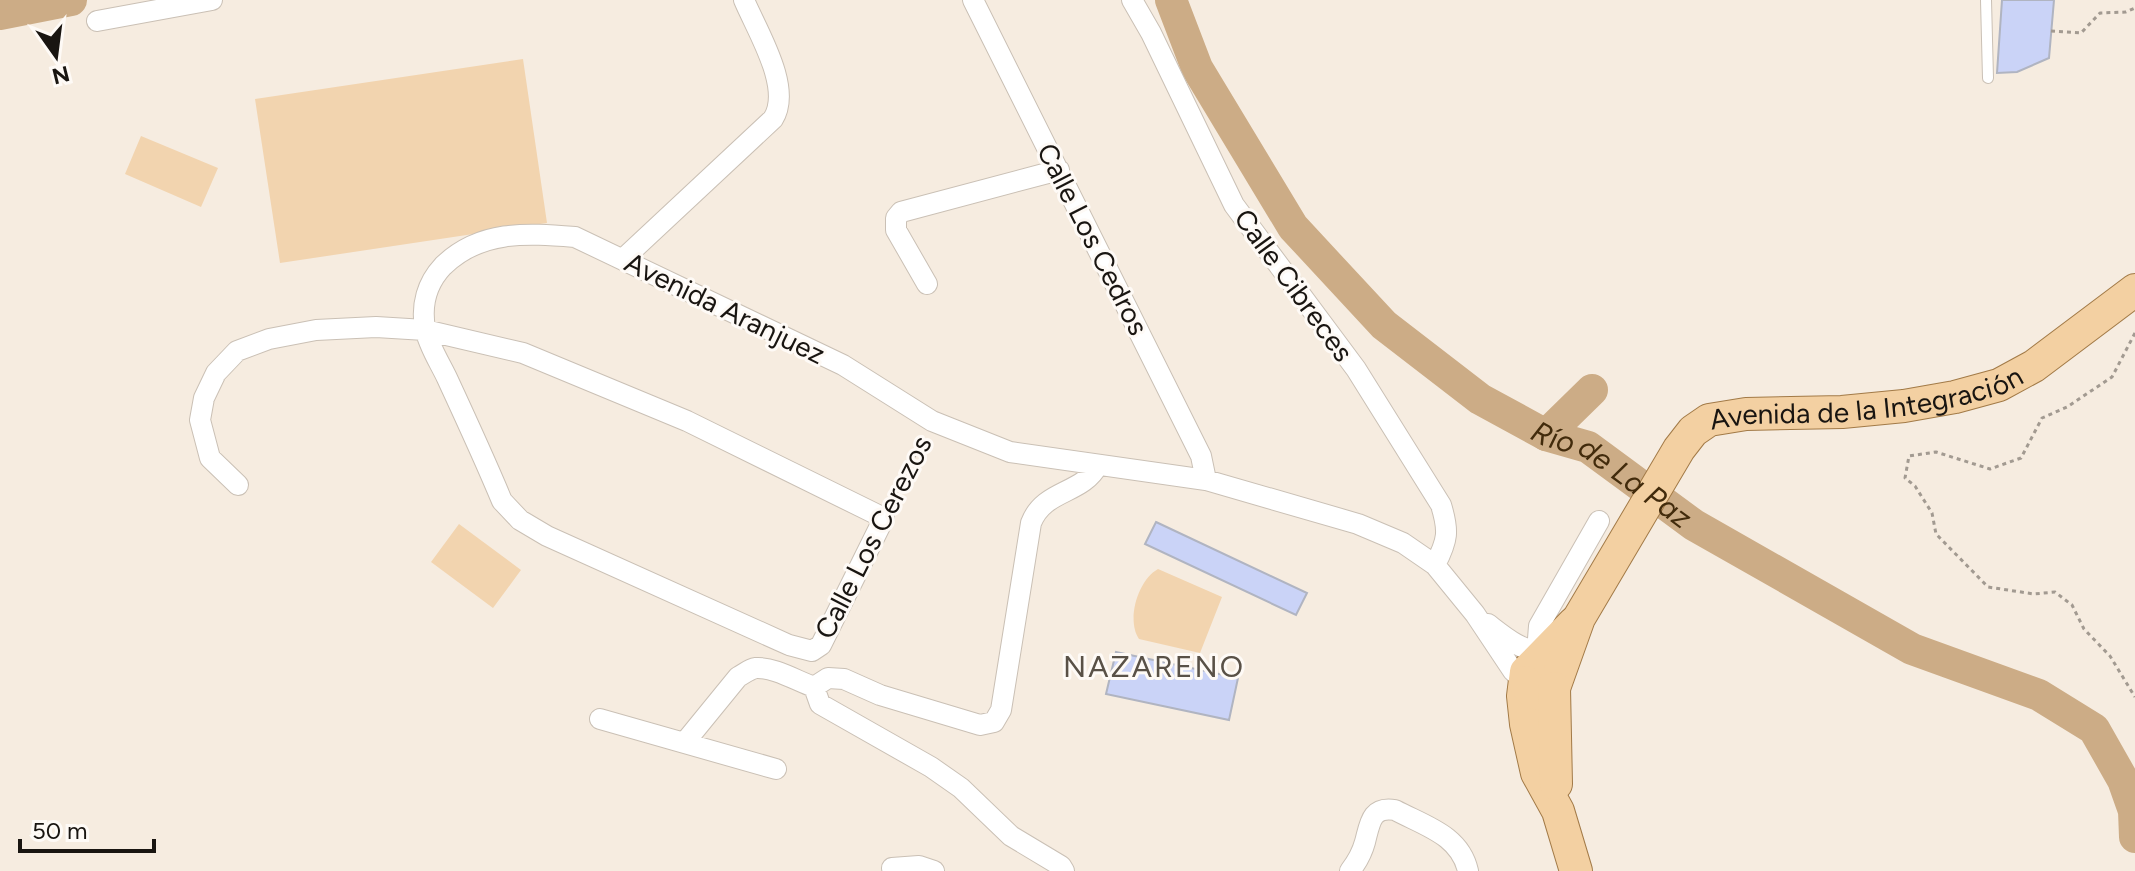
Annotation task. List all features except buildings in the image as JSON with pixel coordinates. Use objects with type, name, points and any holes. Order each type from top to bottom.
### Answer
[{"type":"main road","name":"Avenida de la Integración","points":[[1541,673],[1628,539],[1679,449],[1693,431],[1709,420],[1746,414],[1842,412],[1904,406],[1999,385],[2034,366],[2135,290]]},
{"type":"main road","points":[[1541,673],[1523,696],[1526,724],[1537,773],[1558,811],[1576,871]]},
{"type":"street","points":[[97,21],[212,0]]},
{"type":"street","points":[[623,259],[779,110],[779,82],[744,0]]},
{"type":"street","name":"Calle Los Cedros","points":[[973,0],[1201,456],[1206,480]]},
{"type":"street","name":"Calle Cibreces","points":[[1132,0],[1163,56],[1234,205],[1356,369],[1441,505],[1447,535],[1446,544],[1435,565]]},
{"type":"street","points":[[927,284],[896,230],[896,218],[901,212],[1059,170]]},
{"type":"street","name":"Avenida Aranjuez","points":[[812,651],[789,645],[547,536],[520,520],[502,501],[425,330],[424,311],[429,283],[456,254],[479,241],[531,234],[575,237],[843,365],[932,421],[1010,452],[1206,480],[1358,524],[1403,543],[1435,565],[1475,614],[1513,671],[1541,673]]},
{"type":"street","points":[[238,485],[210,458],[200,420],[204,398],[216,373],[237,351],[269,339],[316,330],[376,327],[425,330],[523,353],[687,421],[884,518]]},
{"type":"street","points":[[814,687],[828,678],[844,679],[880,695],[980,725],[994,722],[1001,710],[1031,523],[1036,511],[1047,500],[1085,481],[1098,465]]},
{"type":"street","name":"Calle Los Cerezos","points":[[812,651],[821,645],[884,518]]},
{"type":"street","points":[[1541,673],[1539,626],[1599,521]]},
{"type":"street","points":[[1475,614],[1518,645],[1533,651],[1541,673]]},
{"type":"street","points":[[685,742],[724,694],[748,671],[756,668],[769,671],[814,687]]},
{"type":"street","points":[[814,687],[820,704],[931,767],[961,788],[1011,836],[1061,866],[1064,871]]},
{"type":"street","points":[[600,719],[776,769]]},
{"type":"street","points":[[1350,871],[1360,857],[1370,820],[1386,808],[1449,839],[1459,847],[1468,871]]},
{"type":"street","points":[[892,868],[919,866],[934,871]]},
{"type":"lane","points":[[1986,0],[1988,78]]},
{"type":"path","points":[[2051,31],[2081,33],[2100,13],[2126,12],[2135,8]]},
{"type":"path","points":[[2135,333],[2112,377],[2067,407],[2042,418],[2021,458],[1990,469],[1936,452],[1909,456],[1905,478],[1915,486],[1932,513],[1936,534],[1988,587],[2034,594],[2055,592],[2072,605],[2084,629],[2110,656],[2135,697]]},
{"type":"path","name":"Calle Los Cerezos","points":[[884,518],[932,421]]},
{"type":"shaded area","points":[[523,59],[547,223],[280,263],[255,99]]},
{"type":"shaded area","points":[[141,136],[218,168],[201,207],[125,174]]},
{"type":"shaded area","points":[[459,524],[521,570],[493,608],[431,562]]},
{"type":"shaded area","points":[[1158,569],[1222,597],[1200,653],[1139,639],[1135,631],[1136,601],[1145,582]]},
{"type":"waterway","name":"Río de La Paz","points":[[0,14],[71,0]]},
{"type":"waterway","name":"Río de La Paz","points":[[1171,0],[1197,68],[1293,227],[1384,325],[1480,399],[1546,435],[1588,447],[1694,525],[1912,649],[2039,695],[2094,729],[2123,780],[2134,811],[2135,837]]},
{"type":"waterway","points":[[1546,435],[1592,390]]},
{"type":"district","name":"NAZARENO","points":[[1154,666]]}]
